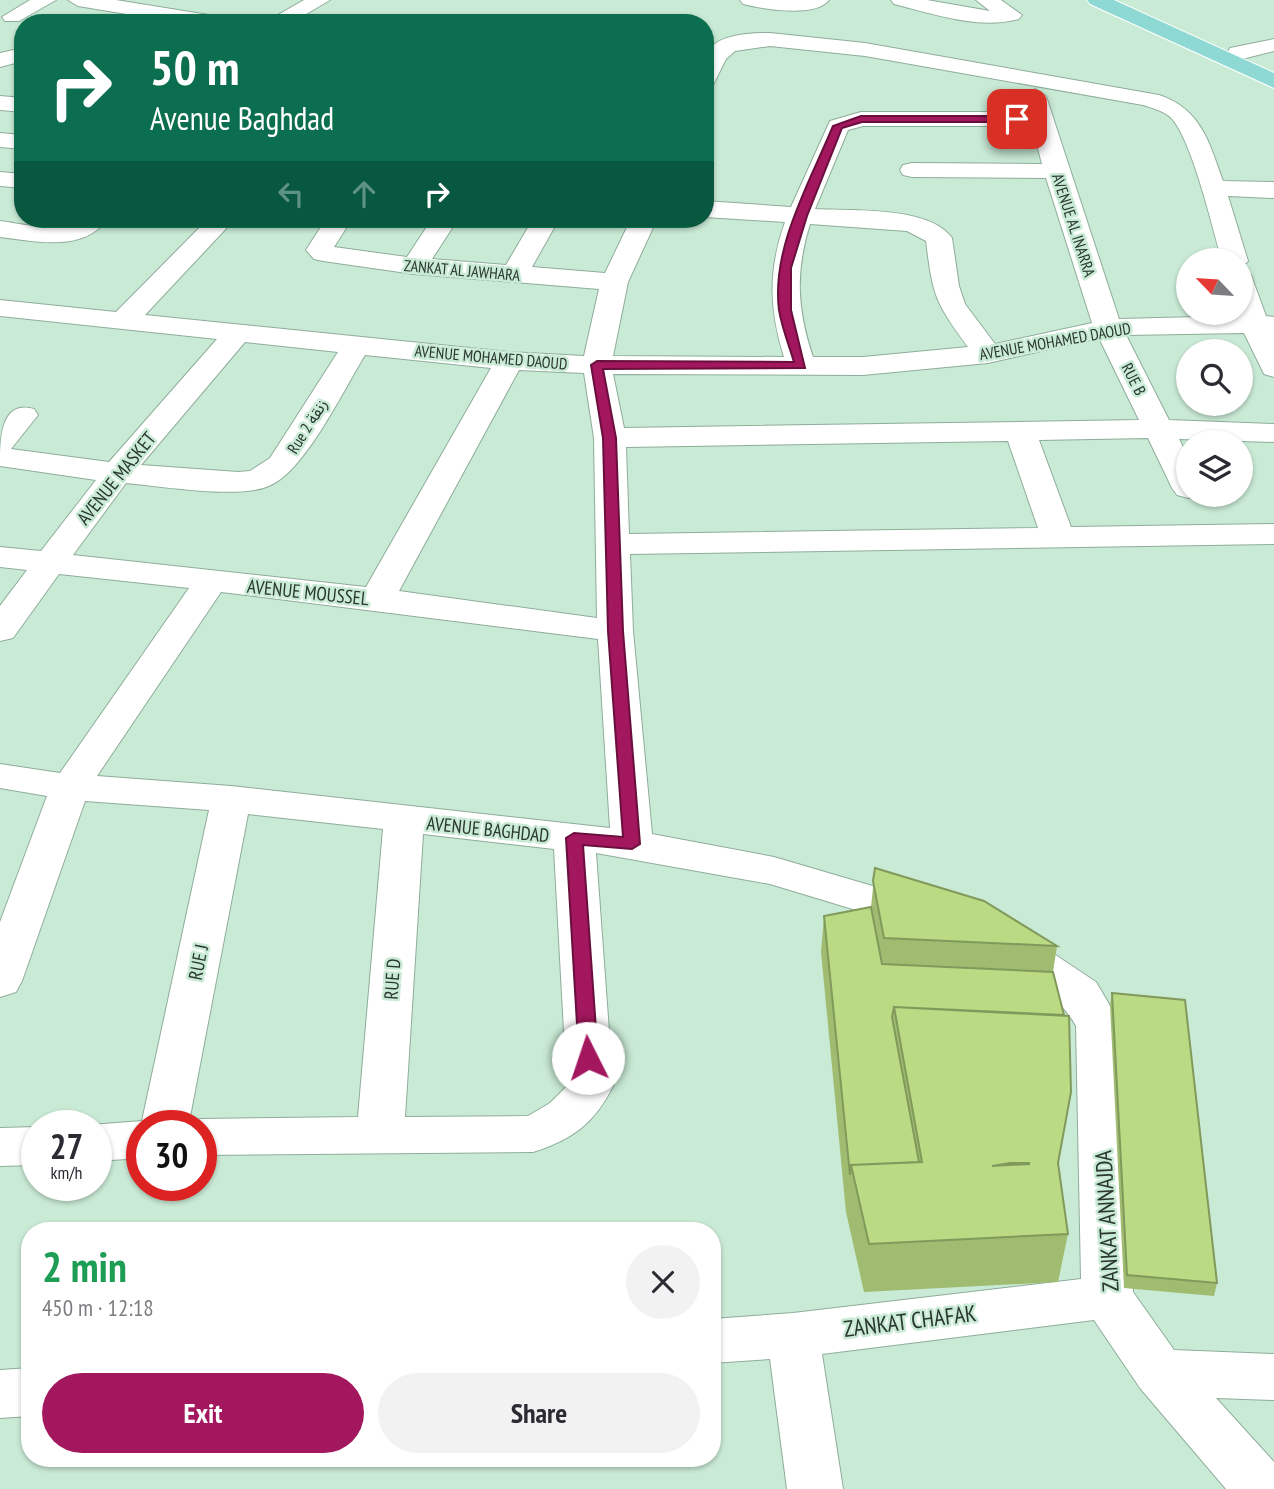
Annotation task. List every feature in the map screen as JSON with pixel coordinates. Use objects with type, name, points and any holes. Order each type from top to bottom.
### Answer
[{"type":"main road","points":[[1097,0],[1274,81]]},
{"type":"main road","points":[[1121,0],[1274,68]]},
{"type":"street","points":[[24,14],[46,0]]},
{"type":"street","points":[[78,0],[120,3],[154,14]]},
{"type":"street","points":[[183,14],[208,0]]},
{"type":"street","points":[[292,14],[320,0]]},
{"type":"street","points":[[750,0],[774,6],[819,0]]},
{"type":"street","points":[[901,0],[984,16],[1001,18],[1012,15],[986,0]]},
{"type":"street","points":[[97,14],[120,3]]},
{"type":"street","points":[[714,50],[732,44],[769,40],[912,55],[1031,80],[1143,98],[1178,112],[1213,188],[1231,248]]},
{"type":"street","points":[[1238,52],[1274,45]]},
{"type":"street","points":[[912,55],[920,117]]},
{"type":"street","name":"AVENUE AL INARRA","points":[[1031,80],[1056,171],[1108,328]]},
{"type":"street","points":[[801,366],[785,310],[785,268],[802,216],[838,126],[850,120],[920,117],[1041,119]]},
{"type":"street","points":[[912,170],[1056,171]]},
{"type":"street","points":[[1213,188],[1274,190]]},
{"type":"street","points":[[714,210],[908,223],[933,232],[939,238],[945,286],[951,304],[988,354]]},
{"type":"street","points":[[0,229],[68,235],[85,228]]},
{"type":"street","points":[[125,319],[213,228]]},
{"type":"street","name":"ZANKAT AL JAWHARA","points":[[332,228],[320,243],[319,250],[330,255],[414,266],[614,282]]},
{"type":"street","points":[[414,266],[440,228]]},
{"type":"street","points":[[514,275],[541,228]]},
{"type":"street","points":[[632,844],[615,631],[610,438],[597,365],[614,282],[641,228]]},
{"type":"street","points":[[1253,304],[1264,325],[1274,368]]},
{"type":"street","name":"AVENUE MOHAMED DAOUD","points":[[0,308],[509,361],[597,365],[863,366],[988,354],[1108,328],[1162,324],[1264,325]]},
{"type":"street","name":"RUE B","points":[[1108,328],[1176,464]]},
{"type":"street","name":"AVENUE MASKET","points":[[0,630],[117,473],[238,332]]},
{"type":"street","name":"Rue 2 زنقة","points":[[117,473],[239,482],[259,479],[282,464],[356,346]]},
{"type":"street","points":[[377,599],[509,361]]},
{"type":"street","points":[[0,443],[23,415]]},
{"type":"street","points":[[610,438],[1159,429],[1274,433]]},
{"type":"street","points":[[1021,433],[1058,537]]},
{"type":"street","points":[[0,457],[117,473]]},
{"type":"street","points":[[1198,507],[1212,536]]},
{"type":"street","points":[[611,544],[1274,534]]},
{"type":"street","name":"AVENUE MOUSSEL","points":[[0,557],[210,583],[377,599],[615,631]]},
{"type":"street","points":[[0,981],[8,938],[70,787],[210,583]]},
{"type":"street","name":"AVENUE BAGHDAD","points":[[0,776],[70,787],[231,799],[632,844],[774,871],[841,888],[965,932],[1036,963],[1080,993],[1099,1026]]},
{"type":"street","name":"RUE J","points":[[168,1110],[231,799]]},
{"type":"street","name":"RUE D","points":[[380,1137],[404,820]]},
{"type":"street","points":[[217,1137],[533,1134],[561,1122],[582,1104],[590,1086],[574,838]]},
{"type":"street","name":"ZANKAT ANNAJDA","points":[[1099,1026],[1107,1297],[1159,1372],[1262,1489]]},
{"type":"street","points":[[0,1147],[21,1146]]},
{"type":"street","name":"ZANKAT CHAFAK","points":[[721,1340],[793,1335],[1107,1297]]},
{"type":"street","points":[[793,1335],[816,1489]]},
{"type":"street","points":[[1159,1372],[1274,1377]]},
{"type":"street","points":[[0,1394],[21,1393]]},
{"type":"building","points":[[875,868],[984,901],[1057,946],[884,938],[873,881]]},
{"type":"building","points":[[871,907],[882,964],[1053,972],[1064,1015],[894,1007],[892,1017],[919,1162],[851,1165],[850,1175],[824,916]]},
{"type":"building","points":[[1112,993],[1185,1000],[1217,1283],[1127,1275]]},
{"type":"building","points":[[894,1007],[1069,1016],[1071,1092],[1058,1163],[1068,1234],[869,1244],[851,1165],[922,1162]],"holes":[[[1010,1163],[1029,1164],[992,1166]]]},
{"type":"route","points":[[588,1058],[574,838],[632,844],[615,631],[610,438],[597,365],[801,366],[785,310],[785,268],[802,216],[838,126],[843,122],[861,119],[1017,119]]}]
